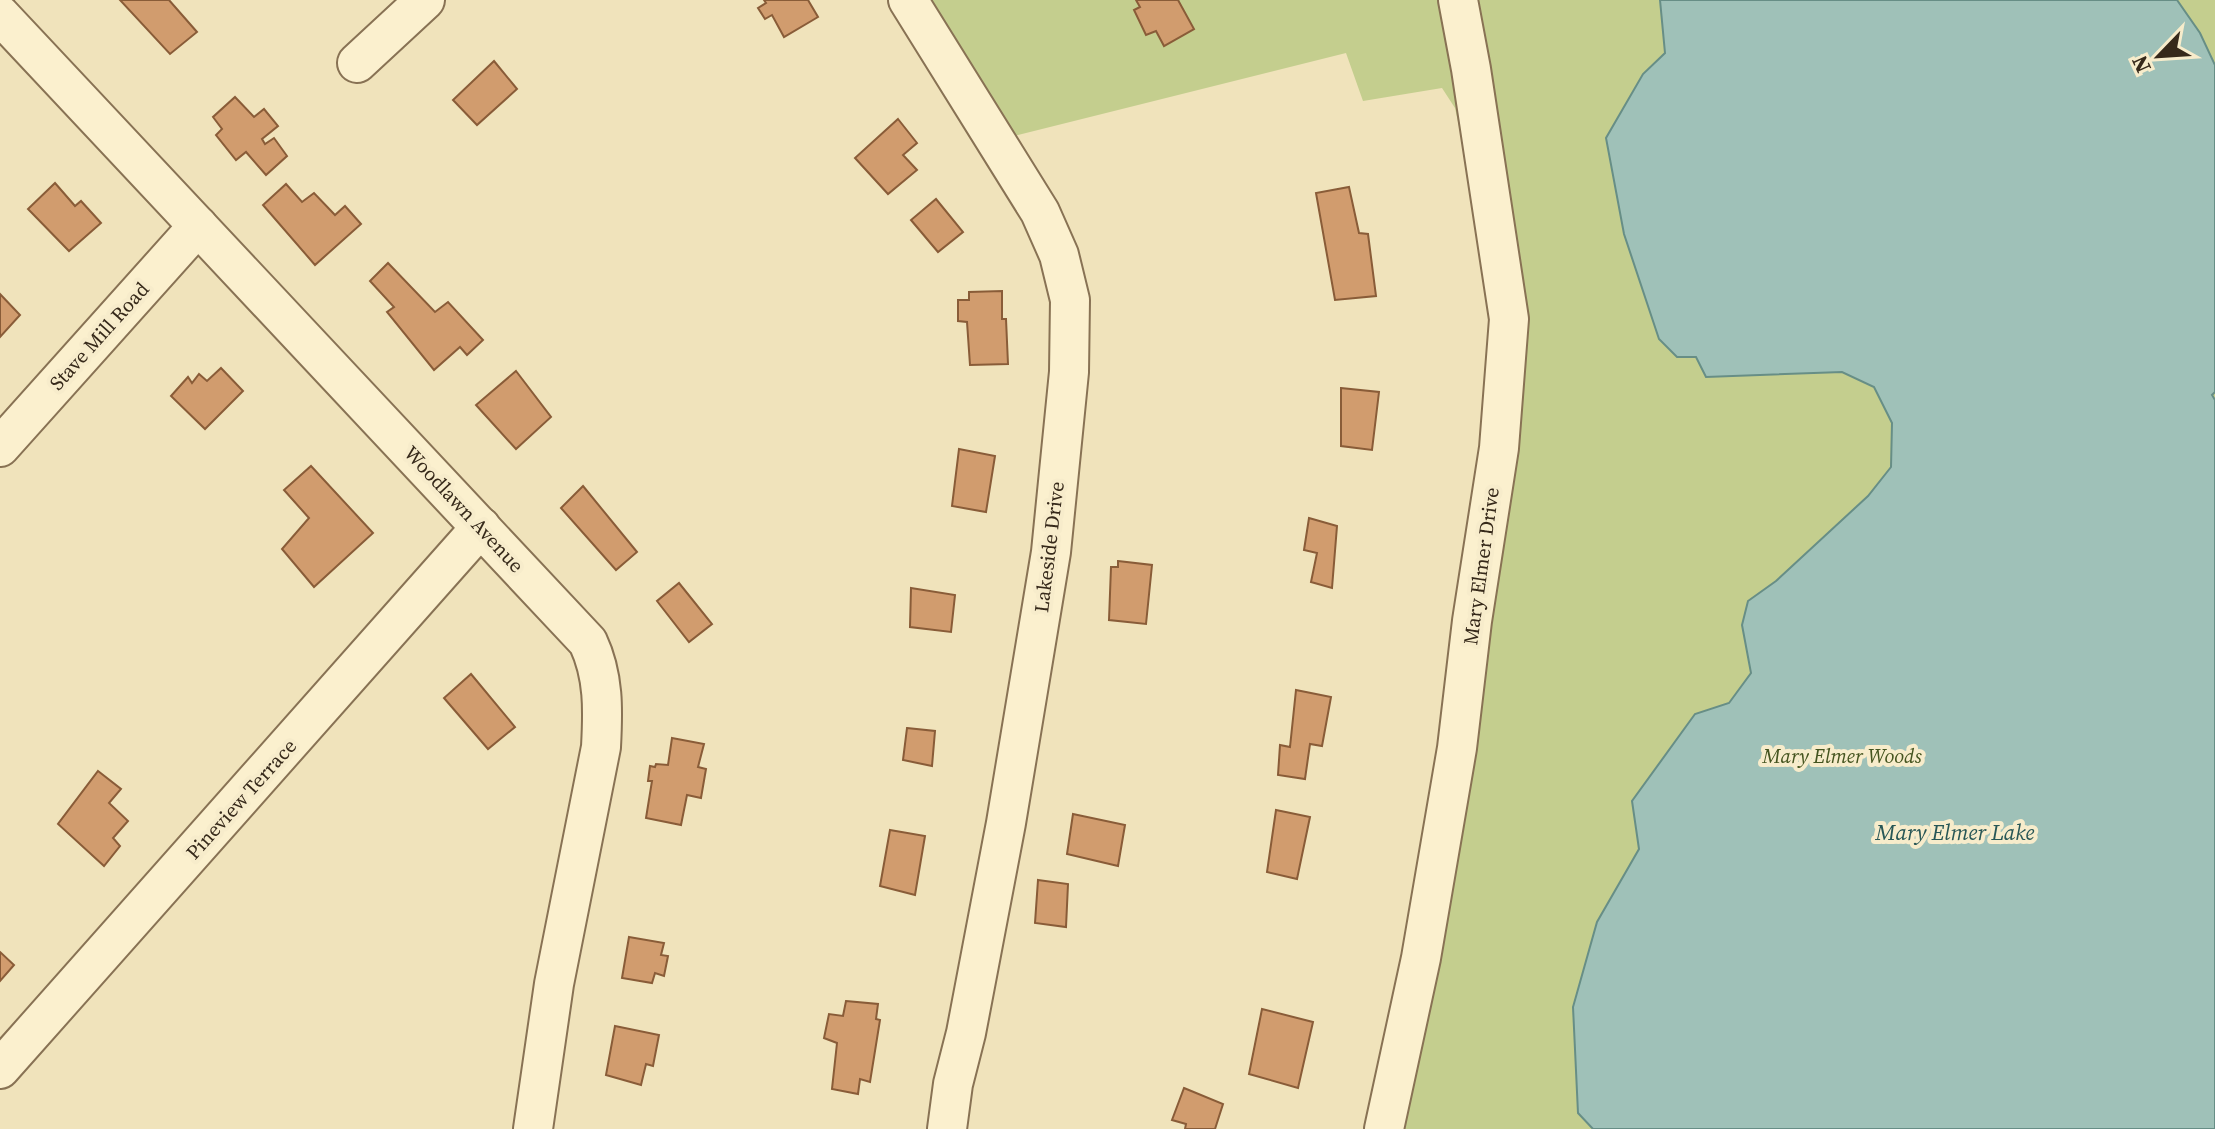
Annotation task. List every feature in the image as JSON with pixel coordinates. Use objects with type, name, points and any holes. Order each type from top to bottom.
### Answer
[{"type":"street","points":[[357,63],[425,0]]},
{"type":"street","name":"Lakeside Drive","points":[[908,0],[942,50],[1040,212],[1059,255],[1070,300],[1069,372],[1051,552],[1006,823],[966,1033],[953,1084],[947,1129]]},
{"type":"street","name":"Mary Elmer Drive","points":[[1384,1129],[1421,958],[1457,748],[1472,621],[1499,448],[1509,319],[1458,0]]},
{"type":"street","name":"Woodlawn Avenue","points":[[0,15],[588,642],[596,658],[603,707],[601,747],[554,984],[533,1129]]},
{"type":"street","name":"Stave Mill Road","points":[[0,447],[198,226]]},
{"type":"street","name":"Pineview Terrace","points":[[0,1069],[481,527]]},
{"type":"green space","name":"Mary Elmer Lake","points":[[907,0],[2215,0],[2215,1129],[1391,1129],[1499,486],[1486,252],[1455,108],[1442,88],[1363,101],[1346,53],[998,140]]},
{"type":"water","name":"Mary Elmer Lake","points":[[1660,0],[2177,0],[2200,33],[2215,65],[2215,392],[2212,395],[2215,400],[2215,1129],[1593,1129],[1578,1113],[1573,1007],[1597,922],[1639,849],[1632,801],[1695,714],[1729,703],[1751,673],[1742,625],[1748,601],[1776,581],[1868,496],[1891,467],[1892,423],[1874,387],[1842,372],[1706,377],[1696,357],[1677,357],[1659,339],[1624,234],[1606,138],[1643,74],[1665,53]]},
{"type":"building","points":[[120,0],[169,0],[197,32],[170,54]]},
{"type":"building","points":[[764,0],[808,0],[818,17],[784,37],[772,15],[765,19],[758,8],[766,3]]},
{"type":"building","points":[[1136,0],[1178,0],[1194,29],[1164,46],[1156,31],[1146,35],[1134,10],[1140,7]]},
{"type":"building","points":[[494,61],[517,89],[477,125],[453,100]]},
{"type":"building","points":[[235,97],[254,117],[264,109],[278,126],[262,139],[265,144],[274,138],[287,156],[266,175],[246,152],[236,160],[216,135],[222,129],[213,117]]},
{"type":"building","points":[[898,119],[917,143],[903,155],[917,170],[888,194],[855,158]]},
{"type":"building","points":[[55,183],[75,206],[81,201],[101,223],[69,251],[28,209]]},
{"type":"building","points":[[286,184],[302,202],[314,193],[335,215],[345,206],[361,224],[315,265],[263,205]]},
{"type":"building","points":[[1349,187],[1359,233],[1368,234],[1376,296],[1335,300],[1316,193]]},
{"type":"building","points":[[936,199],[963,232],[938,252],[911,220]]},
{"type":"building","points":[[388,263],[435,312],[448,302],[483,340],[467,355],[460,347],[434,370],[387,312],[394,307],[370,281]]},
{"type":"building","points":[[1002,291],[1008,364],[970,365],[967,322],[958,321],[958,300],[969,300],[969,292]]},
{"type":"building","points":[[0,294],[20,315],[0,337]]},
{"type":"building","points":[[221,368],[243,391],[205,429],[171,396],[188,377],[192,383],[199,374],[207,381]]},
{"type":"building","points":[[516,371],[551,417],[516,449],[476,405]]},
{"type":"building","points":[[1341,388],[1379,392],[1372,450],[1341,446]]},
{"type":"building","points":[[959,449],[995,456],[986,512],[952,506]]},
{"type":"building","points":[[311,466],[373,533],[314,587],[282,549],[309,518],[284,490]]},
{"type":"building","points":[[583,486],[637,552],[616,570],[561,508]]},
{"type":"building","points":[[1309,518],[1337,526],[1332,588],[1311,582],[1317,553],[1304,550]]},
{"type":"building","points":[[1118,561],[1152,565],[1146,624],[1109,620],[1111,567],[1118,567]]},
{"type":"building","points":[[679,583],[712,624],[689,642],[657,601]]},
{"type":"building","points":[[911,588],[955,595],[951,632],[910,627]]},
{"type":"building","points":[[471,674],[515,727],[488,749],[444,698]]},
{"type":"building","points":[[1296,690],[1331,697],[1322,746],[1310,744],[1305,779],[1278,775],[1280,745],[1290,747]]},
{"type":"building","points":[[907,728],[935,731],[932,766],[903,760]]},
{"type":"building","points":[[672,738],[704,744],[698,767],[706,769],[701,798],[687,795],[681,825],[646,818],[652,781],[648,781],[650,766],[668,765]]},
{"type":"building","points":[[98,771],[121,789],[109,803],[128,821],[113,838],[120,846],[104,866],[58,824]]},
{"type":"building","points":[[1276,810],[1310,817],[1297,879],[1267,872]]},
{"type":"building","points":[[1073,814],[1125,825],[1118,866],[1067,854]]},
{"type":"building","points":[[890,830],[925,836],[915,895],[880,886]]},
{"type":"building","points":[[1038,880],[1068,884],[1066,927],[1035,923]]},
{"type":"building","points":[[629,937],[664,943],[661,955],[668,956],[664,976],[655,973],[652,983],[622,978]]},
{"type":"building","points":[[0,952],[14,965],[0,981]]},
{"type":"building","points":[[846,1001],[878,1004],[876,1019],[880,1020],[870,1082],[860,1079],[858,1094],[832,1089],[837,1043],[824,1038],[829,1014],[843,1016]]},
{"type":"building","points":[[1262,1009],[1313,1022],[1298,1088],[1249,1074]]},
{"type":"building","points":[[615,1026],[659,1035],[653,1066],[646,1064],[641,1085],[606,1075]]},
{"type":"building","points":[[1184,1088],[1223,1104],[1215,1129],[1185,1129],[1186,1124],[1172,1120]]},
{"type":"park label","name":"Mary Elmer Woods","points":[[1842,756]]}]
